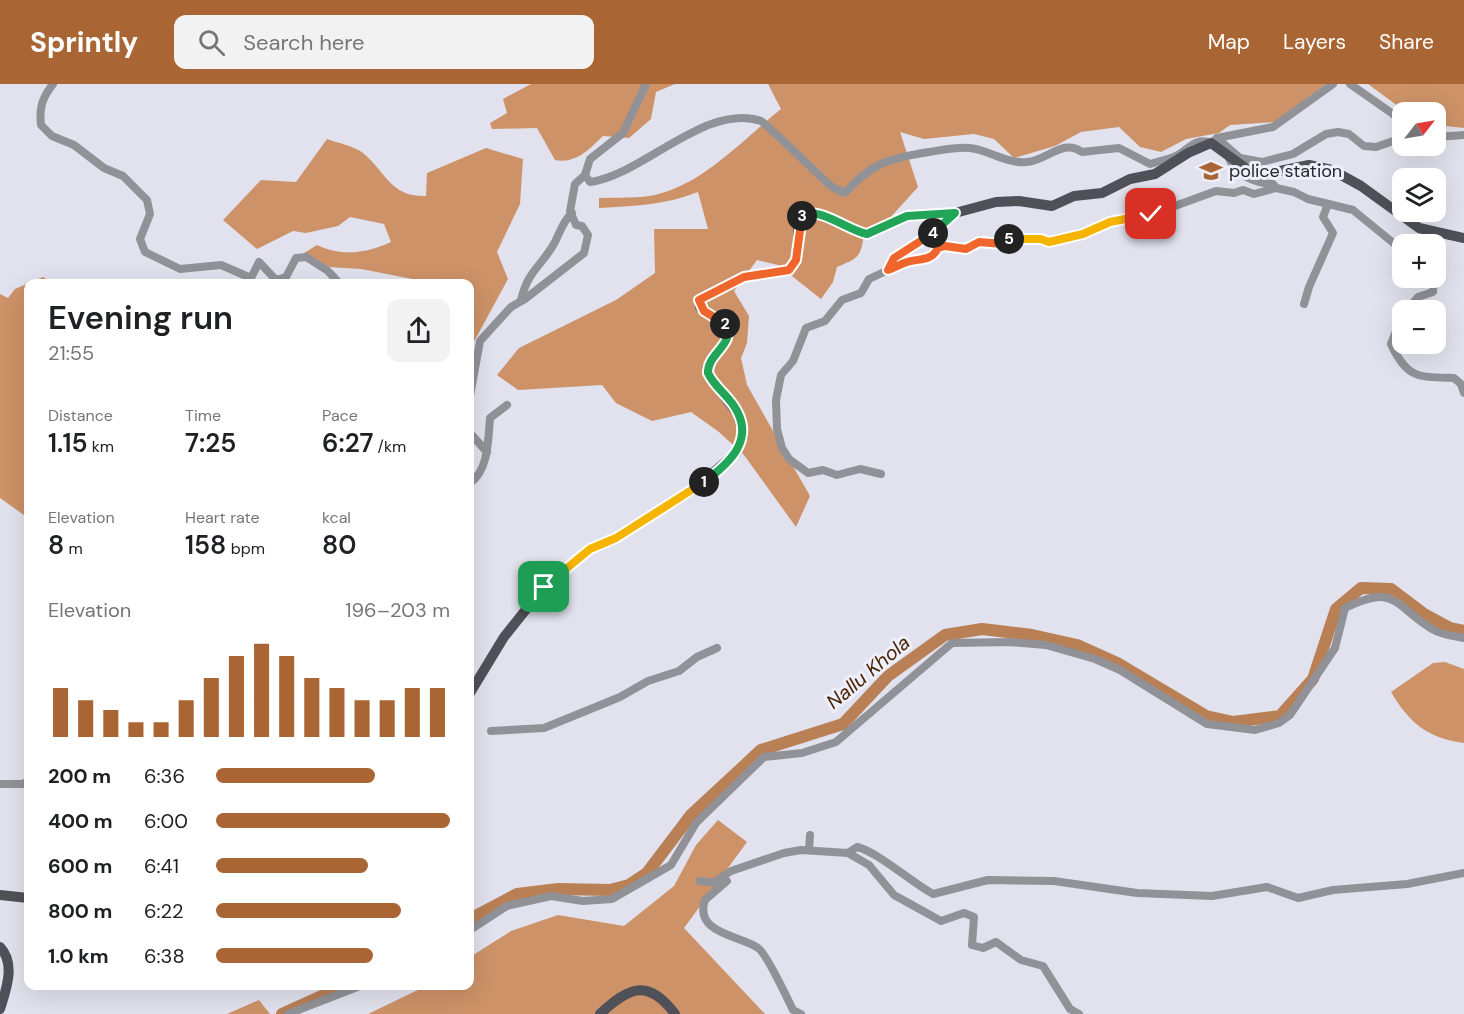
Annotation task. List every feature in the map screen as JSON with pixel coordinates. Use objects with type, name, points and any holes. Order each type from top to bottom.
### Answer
[{"type":"main road","points":[[474,686],[504,637],[544,587],[590,549],[616,538],[693,490],[736,453],[743,436],[738,414],[708,373],[708,368],[728,339],[729,332],[722,321],[700,307],[699,303],[701,297],[753,274],[789,270],[796,260],[799,226],[804,213],[820,215],[867,234],[907,216],[955,213],[1009,201],[1052,206],[1074,196],[1102,193],[1130,180],[1155,174],[1188,153],[1214,141],[1228,156],[1257,173],[1318,165],[1344,175],[1419,228],[1464,238]]},
{"type":"main road","points":[[0,894],[24,897]]},
{"type":"main road","points":[[0,947],[5,954],[9,968],[0,1009]]},
{"type":"main road","points":[[600,1014],[621,995],[635,990],[651,991],[662,998],[675,1014]]},
{"type":"street","points":[[53,84],[39,109],[41,125],[52,136],[74,145],[104,168],[123,176],[147,200],[150,214],[140,239],[145,252],[180,270],[221,265],[250,278],[259,262],[275,279]]},
{"type":"street","points":[[474,374],[480,341],[506,311],[584,254],[588,235],[582,226],[576,225],[572,213],[574,183],[585,175],[590,159],[623,133],[646,84]]},
{"type":"street","points":[[585,175],[590,182],[602,181],[698,129],[733,118],[763,121],[832,187],[845,193],[861,175],[878,164],[897,157],[951,149],[972,148],[989,155],[1029,162],[1065,147],[1074,147],[1082,152],[1119,148],[1150,164],[1177,155],[1192,143],[1203,140],[1214,141],[1273,127],[1333,84]]},
{"type":"street","points":[[1350,84],[1392,113]]},
{"type":"street","points":[[1214,141],[1240,158],[1262,162],[1293,154],[1326,134],[1338,132],[1349,134],[1364,146],[1376,147],[1392,141]]},
{"type":"street","points":[[1446,136],[1464,135]]},
{"type":"street","points":[[1228,156],[1232,166],[1256,183],[1273,184],[1276,188],[1353,210],[1392,241]]},
{"type":"street","points":[[881,474],[860,469],[837,475],[823,470],[808,473],[789,459],[777,429],[776,400],[781,375],[793,361],[806,328],[825,321],[842,300],[861,293],[869,279],[911,260],[925,260],[934,255],[938,248],[945,246],[966,249],[979,242],[1003,244],[1010,238],[1041,239],[1049,242],[1083,234],[1110,222],[1142,218],[1197,195],[1216,191],[1234,193],[1243,190],[1254,194],[1276,188]]},
{"type":"street","points":[[1304,304],[1333,233],[1323,217],[1328,204]]},
{"type":"street","points":[[521,300],[530,274],[554,243],[564,222],[572,213]]},
{"type":"street","points":[[888,270],[894,258],[929,237],[955,213]]},
{"type":"street","points":[[279,279],[286,277],[296,258],[306,257],[328,271],[335,279]]},
{"type":"street","points":[[1416,300],[1433,292],[1433,288]]},
{"type":"street","points":[[1395,354],[1399,363],[1417,377],[1454,378],[1461,384],[1464,393]]},
{"type":"street","points":[[474,480],[477,478],[487,452],[490,418],[507,405]]},
{"type":"street","points":[[474,437],[487,452]]},
{"type":"street","points":[[474,927],[507,906],[551,896],[583,901],[612,899],[671,864],[696,823],[764,757],[802,753],[836,742],[952,644],[1036,644],[1095,659],[1120,670],[1207,724],[1255,730],[1279,723],[1290,715],[1335,648],[1346,608],[1363,599],[1377,595],[1392,598],[1434,631],[1464,638]]},
{"type":"street","points":[[491,731],[544,728],[620,697],[648,681],[679,671],[697,657],[717,648]]},
{"type":"street","points":[[0,784],[24,783]]},
{"type":"street","points":[[809,850],[810,835]]},
{"type":"street","points":[[848,853],[857,847],[868,850],[910,881],[933,894],[988,880],[1054,881],[1137,893],[1212,896],[1267,887],[1298,898],[1333,890],[1407,884],[1464,873]]},
{"type":"street","points":[[700,881],[713,883],[731,871],[784,853],[809,850],[848,853],[869,865],[894,895],[941,921],[964,913],[974,917],[972,945],[983,948],[996,942],[1021,960],[1043,966],[1070,1009],[1079,1014]]},
{"type":"street","points":[[741,869],[705,900],[705,915],[716,930],[759,948],[793,1010],[801,1014]]},
{"type":"street","points":[[288,1014],[350,990]]},
{"type":"shaded area","points":[[531,84],[675,84],[656,92],[651,119],[629,138],[603,136],[581,155],[562,161],[555,160],[537,128],[492,129],[490,123],[507,113],[503,99]]},
{"type":"shaded area","points":[[768,84],[1326,84],[1276,122],[1230,125],[1219,133],[1186,139],[1161,152],[1140,147],[1119,127],[1081,132],[1055,146],[1014,158],[994,139],[974,134],[924,139],[900,132],[918,187],[888,220],[864,233],[858,256],[837,267],[833,282],[821,299],[778,265],[757,260],[734,291],[749,316],[747,343],[741,358],[747,385],[810,496],[796,527],[744,455],[719,432],[691,412],[652,421],[616,403],[602,385],[518,390],[497,375],[519,348],[616,300],[655,273],[654,229],[708,229],[698,192],[662,202],[599,208],[599,198],[655,195],[673,189],[707,171],[781,109]]},
{"type":"shaded area","points":[[1368,84],[1464,84],[1464,128],[1446,126],[1446,102],[1392,102]]},
{"type":"shaded area","points":[[327,139],[363,153],[397,188],[404,193],[414,195],[426,196],[427,173],[486,148],[523,159],[520,204],[497,252],[508,279],[474,342],[474,279],[412,279],[361,269],[329,267],[304,253],[317,245],[345,252],[364,251],[382,246],[391,242],[384,224],[350,217],[338,226],[306,233],[293,231],[257,249],[223,220],[261,180],[296,182]]},
{"type":"shaded area","points":[[24,285],[24,515],[0,498],[0,294],[8,298],[15,289]]},
{"type":"shaded area","points":[[1445,662],[1464,669],[1464,743],[1451,741],[1421,728],[1405,713],[1391,692],[1433,663]]},
{"type":"shaded area","points":[[718,820],[747,842],[684,928],[765,1014],[368,1014],[418,990],[474,990],[474,954],[511,931],[558,915],[624,926],[674,886],[696,845]]},
{"type":"shaded area","points":[[259,1000],[270,1014],[227,1014]]},
{"type":"waterway","name":"Nallu Khola","points":[[474,917],[517,894],[558,889],[610,890],[629,885],[647,873],[691,815],[761,750],[843,724],[888,676],[945,635],[982,629],[1032,635],[1077,645],[1117,663],[1206,716],[1233,722],[1280,716],[1313,679],[1336,609],[1361,588],[1391,589],[1424,614],[1450,628],[1464,631]]},
{"type":"waterway","name":"Nallu Khola","points":[[282,1014],[335,990]]},
{"type":"place","name":"police station","points":[[1211,171]]},
{"type":"route","points":[[544,587],[590,549],[616,538],[693,490],[726,464],[736,453],[743,436],[738,414],[734,405],[708,373],[712,360],[728,339],[729,332],[722,321],[700,307],[699,300],[744,277],[753,274],[784,272],[794,266],[799,243],[800,218],[804,213],[820,215],[867,234],[907,216],[955,213],[929,237],[894,258],[888,270],[911,260],[925,260],[934,255],[938,248],[945,246],[966,249],[979,242],[1003,244],[1010,238],[1041,239],[1049,242],[1083,234],[1110,222],[1142,218],[1151,214]]}]
